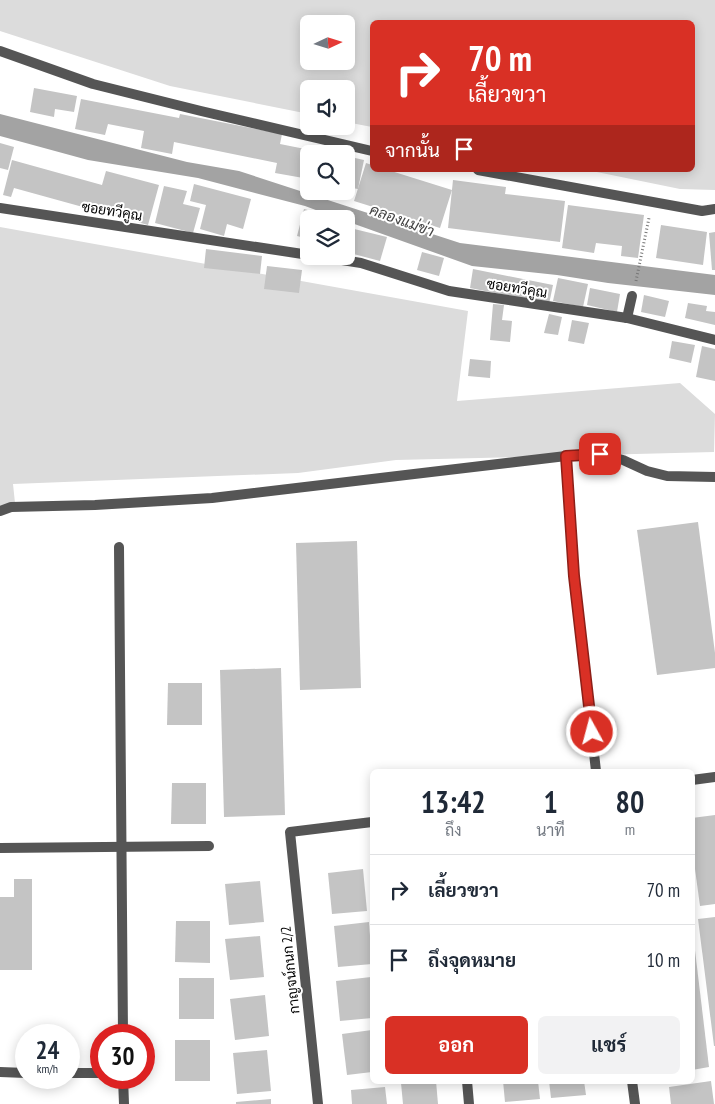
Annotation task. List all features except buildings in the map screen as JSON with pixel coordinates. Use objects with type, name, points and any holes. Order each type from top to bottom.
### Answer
[{"type":"street","points":[[0,51],[93,84],[370,151]]},
{"type":"street","points":[[489,172],[702,210],[715,209]]},
{"type":"street","name":"ซอยทวีคูณ","points":[[0,208],[300,254]]},
{"type":"street","name":"ซอยทวีคูณ","points":[[355,262],[449,291],[627,318],[715,340]]},
{"type":"street","points":[[627,318],[632,296]]},
{"type":"street","points":[[0,511],[11,507],[95,505],[212,498],[566,456],[600,454],[667,476],[715,477]]},
{"type":"street","points":[[566,456],[574,576],[596,769]]},
{"type":"street","points":[[119,547],[123,1024]]},
{"type":"street","points":[[695,780],[715,777]]},
{"type":"street","name":"กาญจน์กนก 2/2","points":[[318,1104],[290,832],[370,822]]},
{"type":"street","points":[[0,848],[209,846]]},
{"type":"street","points":[[0,1072],[15,1072]]},
{"type":"street","points":[[466,1084],[469,1104]]},
{"type":"street","points":[[632,1084],[635,1104]]},
{"type":"street","points":[[123,1089],[124,1104]]},
{"type":"path","points":[[632,296],[652,201]]},
{"type":"shaded area","points":[[0,0],[715,0],[715,190],[680,189],[597,172],[695,172],[695,20],[370,20],[370,127],[355,124],[355,80],[300,80],[300,112],[170,86],[0,31]]},
{"type":"shaded area","points":[[0,114],[187,162],[239,171],[300,191],[300,200],[328,200],[460,243],[715,275],[715,295],[472,266],[355,224],[355,210],[316,210],[198,178],[88,160],[0,136]]},
{"type":"shaded area","points":[[0,227],[468,311],[457,401],[680,383],[715,414],[714,452],[396,460],[298,473],[13,484],[15,503],[0,515]]},
{"type":"route","points":[[592,732],[574,576],[566,456],[600,454]]},
{"type":"water label","name":"คลองแม่ข่า","points":[[402,220]]}]
